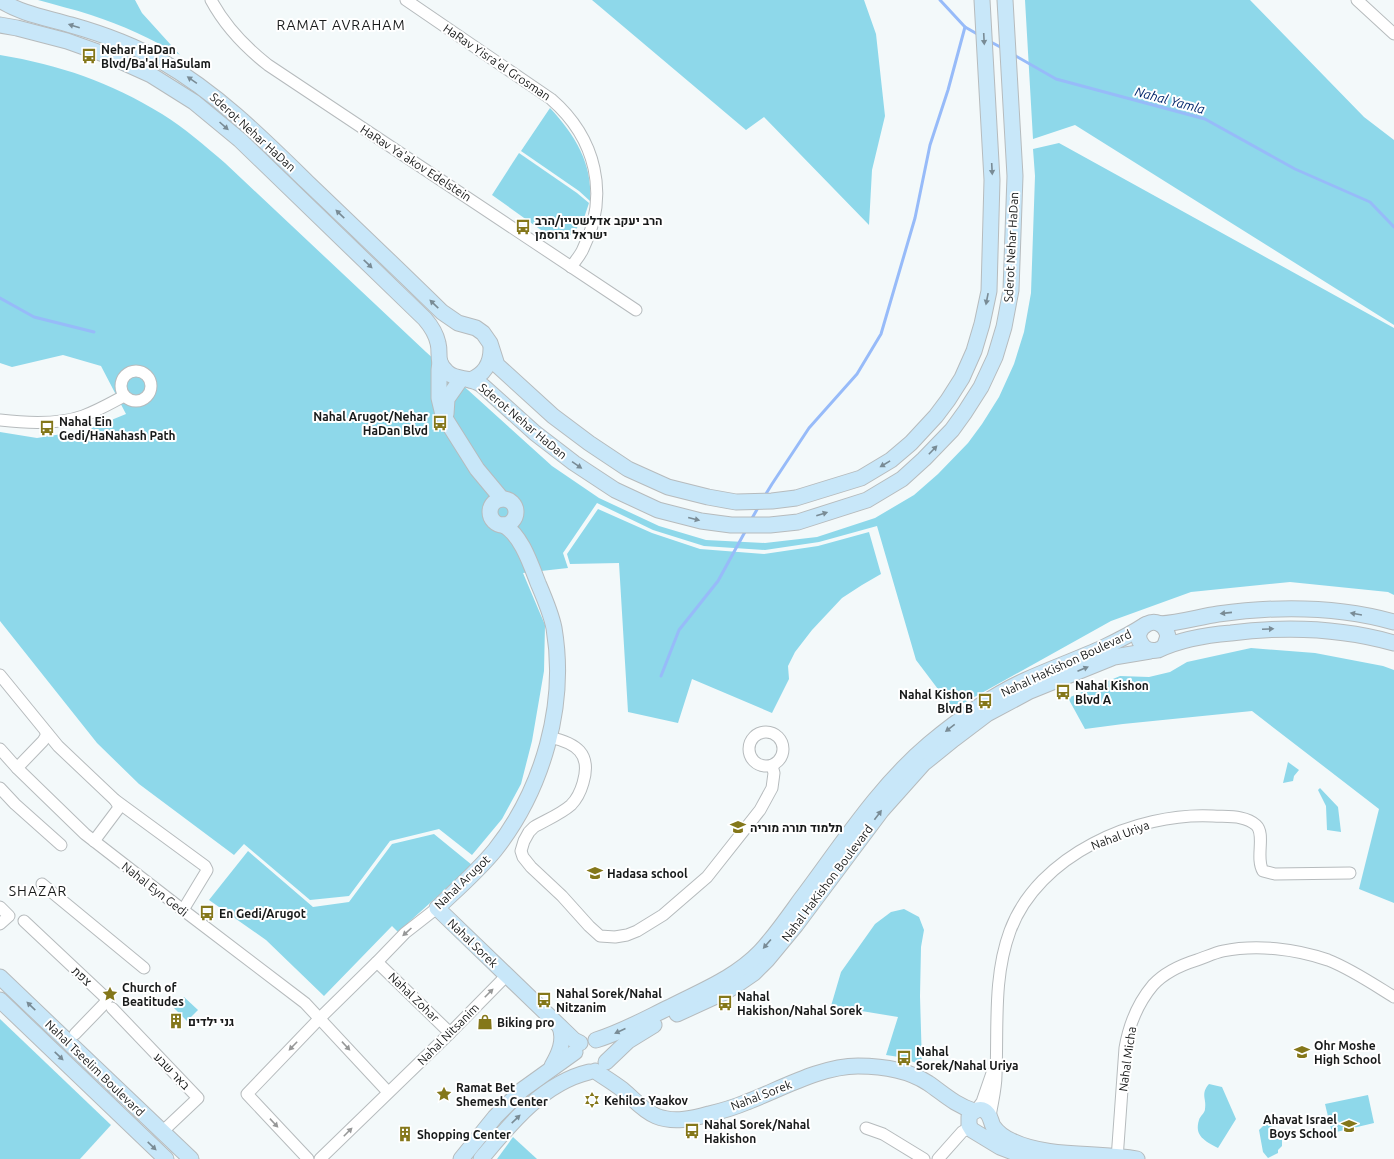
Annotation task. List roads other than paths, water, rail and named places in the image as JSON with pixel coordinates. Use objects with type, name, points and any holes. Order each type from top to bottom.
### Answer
[{"type":"main road","name":"Sderot Nehar HaDan","points":[[0,0],[16,9],[78,27],[120,42],[163,62],[206,90],[252,129],[442,312],[455,322],[476,328],[483,333],[488,339],[497,365],[553,416],[589,443],[628,468],[668,487],[736,502],[772,502],[796,498],[861,478],[891,460],[911,443],[936,416],[962,378],[974,351],[982,324],[989,291],[992,180],[982,0]]},
{"type":"main road","name":"Sderot Nehar HaDan","points":[[0,25],[67,41],[110,56],[151,75],[194,102],[240,140],[425,319],[432,328],[438,344],[438,356],[444,369],[450,374],[477,382],[535,433],[563,455],[616,490],[658,510],[701,521],[731,525],[770,525],[798,522],[867,500],[902,479],[952,430],[966,412],[981,387],[995,357],[1004,327],[1011,290],[1015,176],[1005,0]]},
{"type":"main road","points":[[438,344],[448,331],[455,327],[466,326]]},
{"type":"main road","name":"Sderot Nehar HaDan","points":[[466,379],[482,372],[487,366],[490,359],[491,349]]},
{"type":"main road","points":[[440,362],[439,398],[441,409],[446,421],[477,469],[496,503]]},
{"type":"main road","points":[[446,421],[447,399],[466,379]]},
{"type":"main road","points":[[508,500],[514,506],[515,514],[508,522],[497,524],[492,520],[490,514],[496,503],[508,500]]},
{"type":"main road","name":"Nahal Arugot","points":[[437,908],[472,875],[495,850],[513,824],[540,767],[555,712],[557,657],[554,627],[544,598],[520,541],[509,528],[508,522]]},
{"type":"main road","points":[[1160,624],[1167,631],[1168,636],[1165,645],[1156,650],[1142,646],[1139,633],[1144,625],[1152,622],[1160,624],[1218,614],[1281,609],[1329,610],[1350,612],[1394,622]]},
{"type":"main road","name":"Nahal HaKishon Boulevard","points":[[596,1040],[624,1030],[719,982],[746,964],[759,953],[783,924],[873,803],[892,781],[916,756],[967,715],[1014,686],[1120,640],[1144,625]]},
{"type":"main road","name":"Nahal HaKishon Boulevard","points":[[481,1159],[507,1128],[548,1090],[564,1080],[599,1067],[617,1050],[640,1033],[725,992],[754,973],[767,960],[796,925],[882,810],[898,791],[924,764],[993,711],[1030,691],[1114,657],[1156,650],[1181,641],[1206,636],[1281,629],[1328,630],[1347,632],[1394,643]]},
{"type":"main road","name":"Nahal Sorek","points":[[437,908],[574,1040],[577,1047]]},
{"type":"main road","name":"Nahal Tseelim Boulevard","points":[[0,977],[190,1159]]},
{"type":"main road","name":"Nahal Tseelim Boulevard","points":[[0,1000],[166,1159]]},
{"type":"main road","points":[[552,1066],[559,1052],[562,1040],[560,1027]]},
{"type":"main road","points":[[461,1159],[482,1132],[510,1101],[522,1090],[587,1039],[600,1042],[605,1048],[607,1055],[599,1067],[583,1070],[578,1066],[574,1058],[577,1047]]},
{"type":"main road","name":"Nahal Sorek","points":[[599,1067],[641,1107],[648,1112],[666,1119],[678,1120],[693,1118],[738,1105],[800,1080],[836,1069],[856,1066],[880,1067],[906,1073],[927,1082],[963,1108],[975,1111]]},
{"type":"main road","name":"Nahal Sorek","points":[[906,1073],[925,1087],[972,1128],[1000,1147],[1031,1157],[1061,1159]]},
{"type":"main road","points":[[990,1118],[990,1125],[988,1129],[982,1132],[972,1128],[968,1118],[975,1111],[984,1111],[990,1118],[993,1126],[998,1132],[1010,1140],[1031,1148],[1137,1159]]},
{"type":"street","name":"HaRav Ya'akov Edelstein","points":[[211,0],[221,17],[234,34],[268,66],[636,310]]},
{"type":"street","name":"HaRav Yisra'el Grosman","points":[[406,0],[551,99],[571,119],[583,138],[593,163],[596,177],[597,197],[592,227],[583,249],[571,268]]},
{"type":"street","points":[[1357,0],[1394,34]]},
{"type":"street","points":[[0,420],[20,423],[62,422],[82,417],[124,396]]},
{"type":"street","points":[[0,675],[58,746],[115,800],[205,866],[207,870],[183,910]]},
{"type":"street","points":[[17,768],[43,741],[46,736],[46,732]]},
{"type":"street","points":[[549,737],[566,740],[581,752],[587,763],[585,777],[581,791],[572,804],[534,827],[524,841],[521,851],[523,857],[531,867],[562,896],[600,936],[615,937],[627,935],[637,931],[663,915],[707,877],[760,810],[772,788],[774,773],[772,766]]},
{"type":"street","name":"Nahal Eyn Gedi","points":[[0,749],[17,768],[85,834],[284,986],[305,1003],[320,1018]]},
{"type":"street","points":[[0,788],[15,804],[61,845]]},
{"type":"street","points":[[94,841],[118,809],[118,804],[115,800]]},
{"type":"street","name":"Nahal Uriya","points":[[990,1118],[996,1076],[998,990],[1001,963],[1011,930],[1024,904],[1041,882],[1059,867],[1088,847],[1105,838],[1129,829],[1160,820],[1206,816],[1243,818],[1251,821],[1258,827],[1261,833],[1259,862],[1263,871],[1275,874],[1350,872]]},
{"type":"street","points":[[42,884],[144,968]]},
{"type":"street","points":[[0,907],[9,916],[0,924]]},
{"type":"street","name":"Nahal Arugot","points":[[308,1159],[247,1094],[405,933],[437,908]]},
{"type":"street","name":"צפת","points":[[24,921],[107,999],[75,1034]]},
{"type":"street","name":"Nahal Micha","points":[[1117,1158],[1128,1032],[1138,1007],[1150,990],[1166,974],[1177,967],[1222,951],[1266,948],[1288,951],[1308,954],[1329,960],[1394,997]]},
{"type":"street","name":"Nahal Zohar","points":[[377,962],[450,1033]]},
{"type":"street","name":"Nahal Nitsanim","points":[[320,1159],[450,1033],[507,975]]},
{"type":"street","name":"באר שבע","points":[[112,1008],[198,1098],[162,1132]]},
{"type":"street","points":[[320,1018],[388,1092]]},
{"type":"street","name":"Nahal Uriya","points":[[975,1111],[982,1102],[991,1078],[996,1055]]},
{"type":"street","points":[[866,1128],[883,1134],[924,1159]]},
{"type":"street","points":[[938,1159],[962,1132],[972,1128]]},
{"type":"waterway","name":"Nahal Yamla","points":[[940,0],[965,27],[979,35]]},
{"type":"waterway","points":[[764,497],[809,428],[857,374],[881,334],[915,218],[930,145],[948,90],[965,27]]},
{"type":"waterway","name":"Nahal Yamla","points":[[989,41],[1004,49]]},
{"type":"waterway","name":"Nahal Yamla","points":[[1014,55],[1056,79],[1205,119],[1295,169],[1370,202],[1394,227]]},
{"type":"waterway","points":[[0,298],[34,317],[94,332]]},
{"type":"waterway","points":[[751,520],[759,506]]},
{"type":"waterway","points":[[661,676],[679,630],[718,581],[746,530]]},
{"type":"place","name":"Nehar HaDan Blvd/Ba'al HaSulam","points":[[89,56]]},
{"type":"place","name":"הרב יעקב אדלשטיין/הרב ישראל גרוסמן","points":[[523,227]]},
{"type":"place","name":"Nahal Arugot/Nehar HaDan Blvd","points":[[440,423]]},
{"type":"place","name":"Nahal Ein Gedi/HaNahash Path","points":[[47,428]]},
{"type":"place","name":"Nahal Kishon Blvd A","points":[[1063,692]]},
{"type":"place","name":"Nahal Kishon Blvd B","points":[[985,701]]},
{"type":"place","name":"תלמוד תורה מוריה","points":[[738,827]]},
{"type":"place","name":"Hadasa school","points":[[595,873]]},
{"type":"place","name":"En Gedi/Arugot","points":[[207,913]]},
{"type":"place","name":"Church of Beatitudes","points":[[110,994]]},
{"type":"place","name":"Nahal Sorek/Nahal Nitzanim","points":[[544,1000]]},
{"type":"place","name":"Nahal Hakishon/Nahal Sorek","points":[[725,1003]]},
{"type":"place","name":"גני ילדים","points":[[176,1021]]},
{"type":"place","name":"Biking pro","points":[[485,1022]]},
{"type":"place","name":"Ohr Moshe High School","points":[[1302,1052]]},
{"type":"place","name":"Nahal Sorek/Nahal Uriya","points":[[904,1058]]},
{"type":"place","name":"Ramat Bet Shemesh Center","points":[[444,1094]]},
{"type":"place","name":"Kehilos Yaakov","points":[[592,1100]]},
{"type":"place","name":"Ahavat Israel Boys School","points":[[1349,1126]]},
{"type":"place","name":"Nahal Sorek/Nahal Hakishon","points":[[692,1131]]},
{"type":"place","name":"Shopping Center","points":[[405,1134]]},
{"type":"district","name":"RAMAT AVRAHAM","points":[[341,25]]},
{"type":"district","name":"SHAZAR","points":[[38,891]]}]
